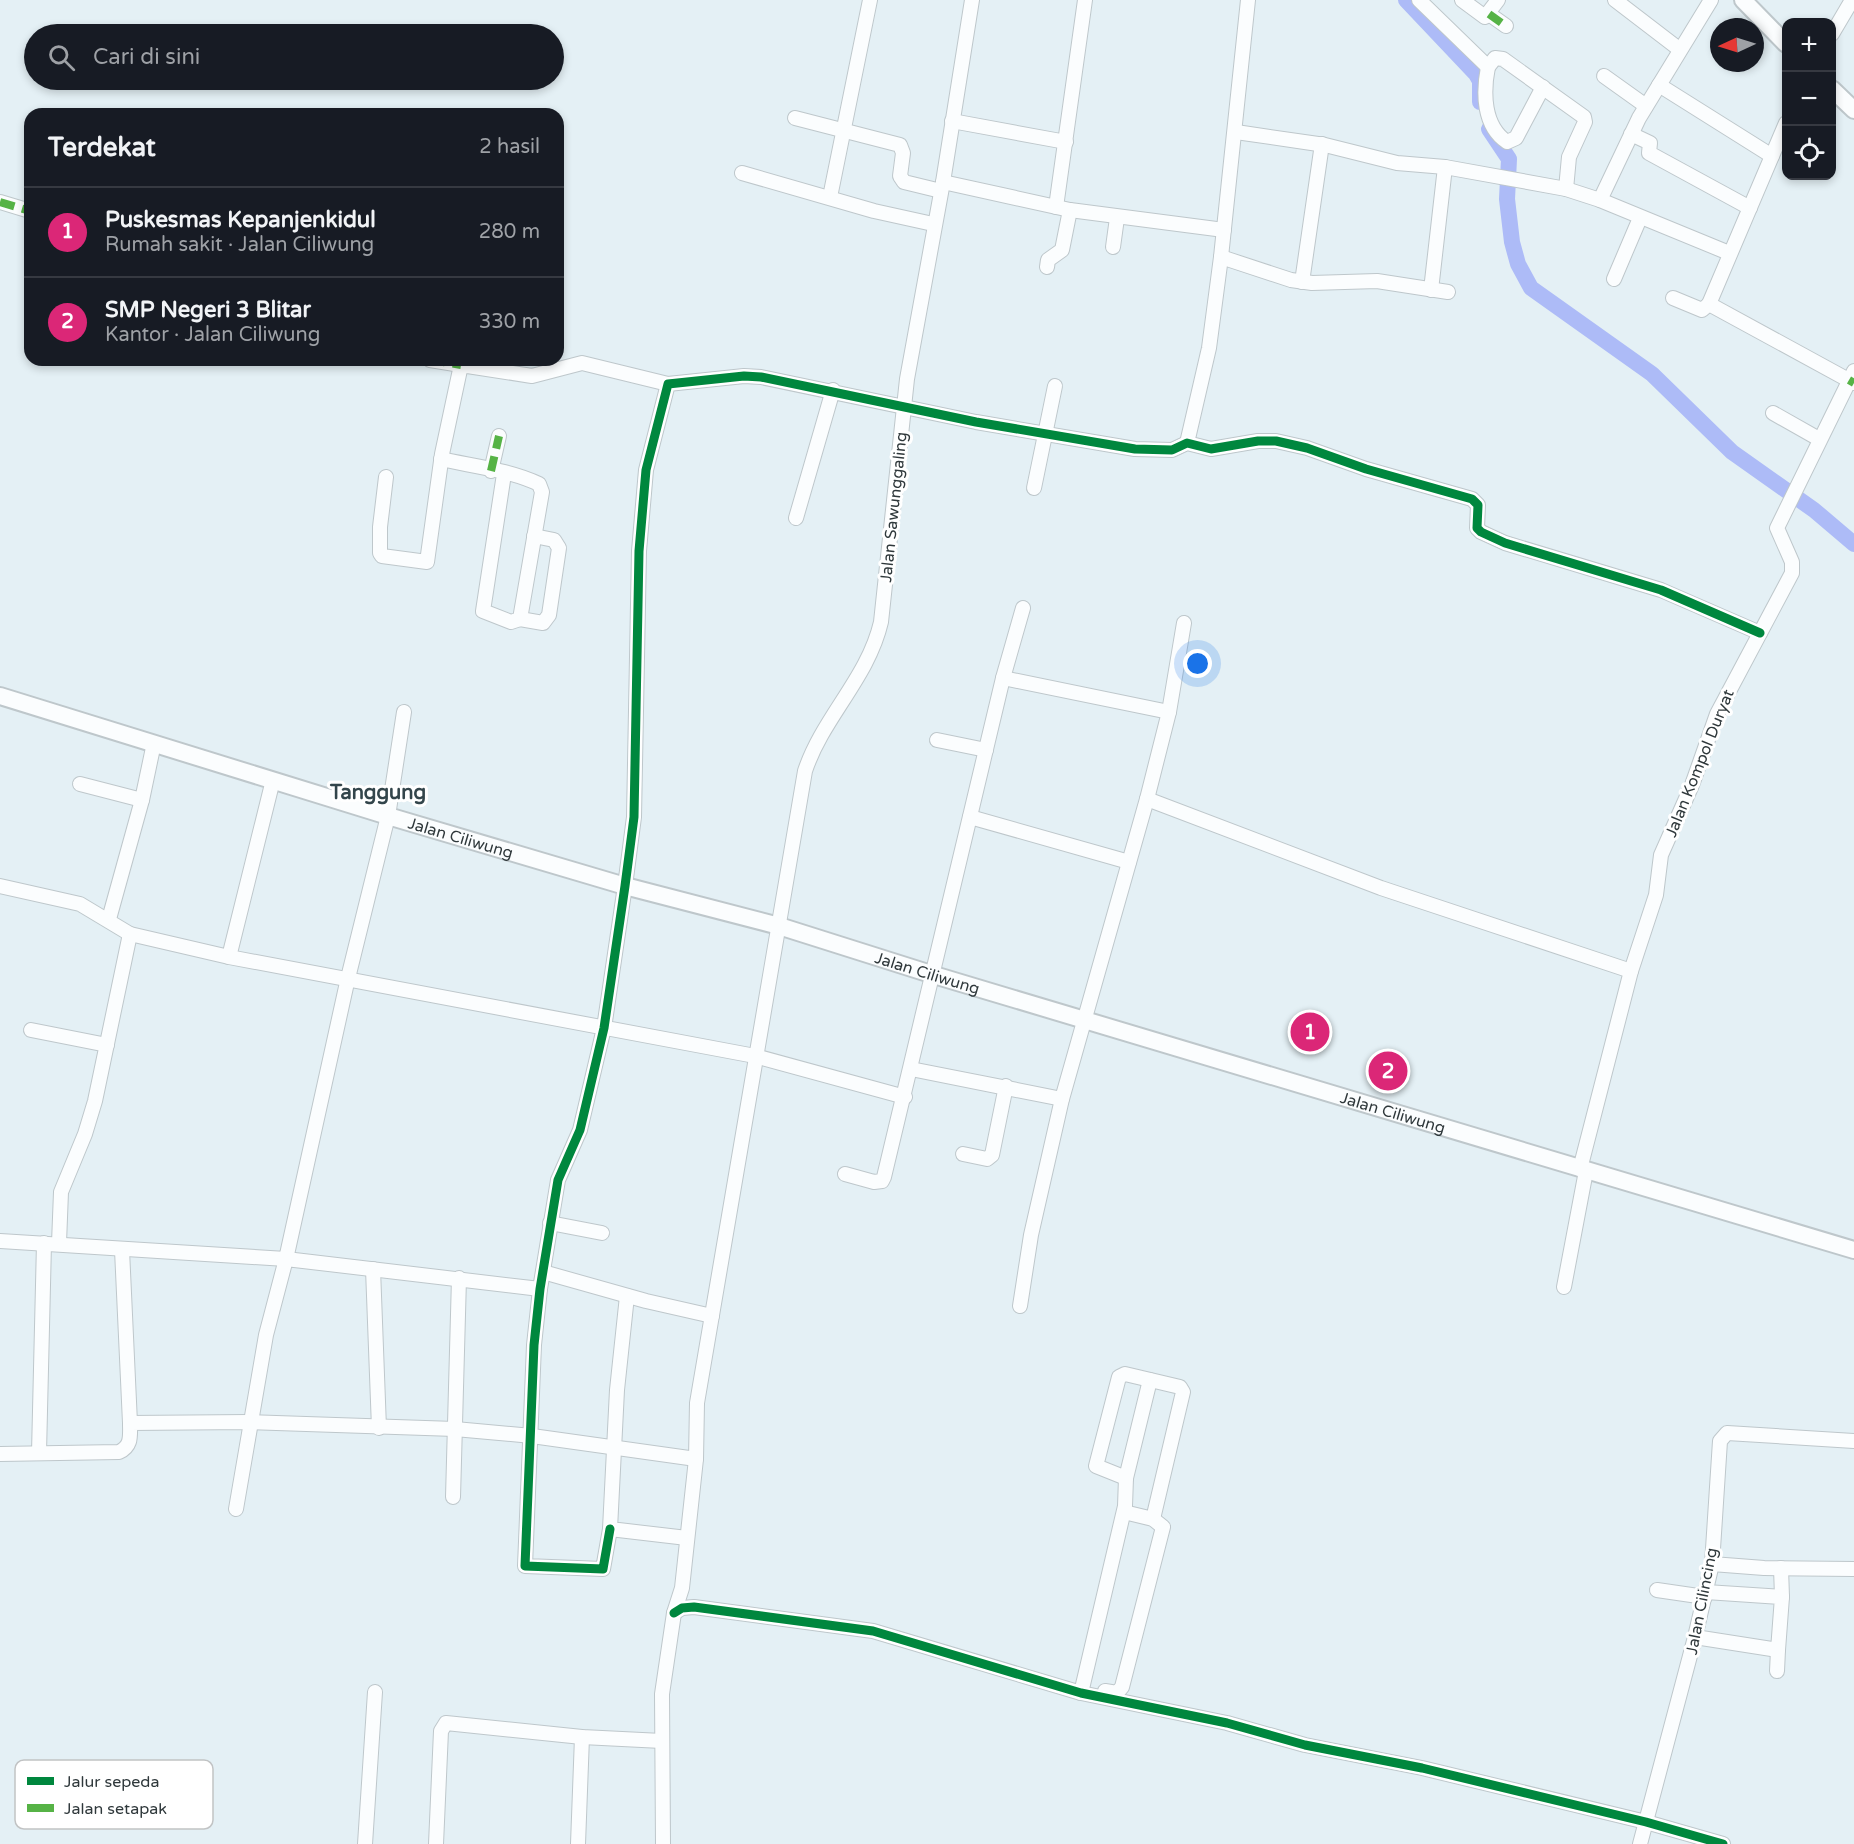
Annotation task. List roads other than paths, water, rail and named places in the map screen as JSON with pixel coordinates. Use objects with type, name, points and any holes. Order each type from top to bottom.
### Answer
[{"type":"main road","points":[[1743,0],[1759,6],[1782,38]]},
{"type":"main road","points":[[1836,93],[1854,110]]},
{"type":"main road","name":"Jalan Ciliwung","points":[[0,696],[388,816],[625,886],[779,926],[934,975],[1854,1250]]},
{"type":"street","points":[[830,197],[870,0]]},
{"type":"street","name":"Jalan Sawunggaling","points":[[663,1844],[662,1694],[674,1614],[682,1588],[696,1459],[697,1403],[755,1056],[805,771],[831,719],[870,657],[883,606],[904,407],[915,330],[933,224],[942,187],[972,0]]},
{"type":"street","points":[[1047,267],[1048,260],[1062,250],[1066,142],[1085,0]]},
{"type":"street","points":[[1187,443],[1209,348],[1236,132],[1248,0]]},
{"type":"street","points":[[1419,0],[1488,67]]},
{"type":"street","points":[[1462,0],[1485,17],[1498,0]]},
{"type":"street","points":[[1615,0],[1679,49]]},
{"type":"street","points":[[1600,200],[1646,106],[1711,0]]},
{"type":"street","points":[[1836,27],[1852,0]]},
{"type":"street","points":[[1489,14],[1506,26]]},
{"type":"street","points":[[1543,87],[1516,138],[1508,142],[1495,128],[1486,108],[1484,88],[1488,67],[1493,60],[1500,58],[1543,87],[1585,118],[1569,157],[1566,189]]},
{"type":"street","points":[[1604,76],[1646,106]]},
{"type":"street","points":[[1659,85],[1772,156]]},
{"type":"street","points":[[795,118],[900,145],[903,153],[900,176],[904,182],[1117,218],[1224,230]]},
{"type":"street","points":[[952,121],[1066,142]]},
{"type":"street","points":[[1673,298],[1702,309],[1709,304],[1785,126]]},
{"type":"street","points":[[1236,132],[1322,144],[1397,163],[1445,167],[1495,178],[1566,189],[1600,200],[1729,253]]},
{"type":"street","points":[[1631,134],[1650,143],[1649,153],[1750,208]]},
{"type":"street","points":[[1302,282],[1322,144]]},
{"type":"street","points":[[1431,290],[1445,167]]},
{"type":"street","points":[[742,173],[874,211],[933,224]]},
{"type":"street","points":[[0,202],[24,209]]},
{"type":"street","points":[[1113,248],[1117,218]]},
{"type":"street","points":[[1614,279],[1640,218]]},
{"type":"street","points":[[1221,257],[1302,282],[1325,284],[1377,281],[1448,292]]},
{"type":"street","points":[[1709,304],[1852,378]]},
{"type":"street","points":[[467,366],[532,376],[582,363],[668,384],[744,376],[833,390],[904,407],[1046,435],[1135,449],[1172,450],[1187,443],[1211,449],[1258,441],[1276,441],[1307,448],[1366,469],[1472,500],[1478,505],[1477,528],[1481,532],[1505,543],[1661,590],[1760,633]]},
{"type":"street","points":[[386,477],[380,527],[380,553],[382,556],[427,562],[441,459],[461,366]]},
{"type":"street","name":"Jalan Kompol Duryat","points":[[1564,1287],[1583,1170],[1630,971],[1654,901],[1661,855],[1703,755],[1717,714],[1794,567],[1778,534],[1779,521],[1852,378]]},
{"type":"street","points":[[627,1296],[614,1447],[610,1529],[603,1569],[525,1566],[534,1345],[540,1289],[558,1180],[580,1130],[604,1028],[625,886],[634,817],[639,551],[646,470],[668,384]]},
{"type":"street","points":[[1034,488],[1055,386]]},
{"type":"street","points":[[796,518],[833,390]]},
{"type":"street","points":[[1773,413],[1819,439]]},
{"type":"street","points":[[500,436],[483,610],[512,622],[520,620],[543,623],[549,615],[559,548],[554,540],[534,536]]},
{"type":"street","points":[[441,459],[539,484],[542,492],[520,620]]},
{"type":"street","points":[[845,1174],[874,1182],[882,1181],[934,975],[1003,678],[1023,608]]},
{"type":"street","points":[[1020,1306],[1031,1235],[1062,1099],[1147,799],[1169,712],[1184,622]]},
{"type":"street","points":[[1003,678],[1169,712]]},
{"type":"street","points":[[236,1509],[249,1422],[266,1335],[286,1259],[348,978],[388,816],[404,712]]},
{"type":"street","points":[[937,740],[986,750]]},
{"type":"street","points":[[109,919],[142,800],[154,743]]},
{"type":"street","points":[[229,957],[273,780]]},
{"type":"street","points":[[80,784],[142,800]]},
{"type":"street","points":[[1147,799],[1381,888],[1630,971]]},
{"type":"street","points":[[970,818],[1129,862]]},
{"type":"street","points":[[0,886],[80,904],[109,919],[130,934],[229,957],[755,1056],[904,1097]]},
{"type":"street","points":[[58,1243],[61,1192],[85,1134],[107,1046],[130,934]]},
{"type":"street","points":[[31,1030],[107,1046]]},
{"type":"street","points":[[911,1069],[1006,1086],[1062,1099]]},
{"type":"street","points":[[963,1154],[987,1159],[992,1155],[1006,1086]]},
{"type":"street","points":[[550,1223],[603,1233]]},
{"type":"street","points":[[0,1241],[286,1259],[540,1289]]},
{"type":"street","points":[[39,1453],[44,1243]]},
{"type":"street","points":[[0,1454],[119,1452],[127,1449],[130,1442],[130,1423],[122,1250]]},
{"type":"street","points":[[373,1269],[379,1428]]},
{"type":"street","points":[[543,1272],[627,1296],[712,1316]]},
{"type":"street","points":[[453,1497],[459,1278]]},
{"type":"street","points":[[1126,1478],[1096,1466],[1119,1377],[1125,1374],[1180,1387],[1183,1392],[1155,1516]]},
{"type":"street","points":[[1081,1689],[1125,1508],[1126,1478],[1150,1380]]},
{"type":"street","points":[[130,1423],[249,1422],[455,1430],[532,1436],[696,1459]]},
{"type":"street","name":"Jalan Cilincing","points":[[1640,1844],[1712,1564],[1722,1435],[1727,1433],[1854,1441]]},
{"type":"street","points":[[1081,1689],[1117,1693],[1122,1687],[1163,1527],[1155,1516],[1125,1508]]},
{"type":"street","points":[[610,1529],[687,1538]]},
{"type":"street","points":[[1712,1564],[1854,1569]]},
{"type":"street","points":[[1777,1671],[1782,1597],[1781,1568]]},
{"type":"street","points":[[682,1588],[694,1607]]},
{"type":"street","points":[[1657,1590],[1705,1595],[1782,1597]]},
{"type":"street","points":[[674,1614],[682,1608],[694,1607],[873,1630],[1081,1689],[1305,1745],[1422,1767],[1646,1822],[1723,1844]]},
{"type":"street","points":[[1695,1637],[1778,1650]]},
{"type":"street","points":[[366,1844],[375,1692]]},
{"type":"street","points":[[436,1844],[441,1731],[443,1725],[449,1722],[582,1737],[662,1741]]},
{"type":"street","points":[[578,1844],[582,1737]]},
{"type":"waterway","points":[[1406,0],[1476,74],[1480,81],[1480,102]]},
{"type":"waterway","points":[[1489,129],[1509,159],[1507,199],[1512,242],[1518,264],[1531,288],[1652,374],[1732,452],[1814,510],[1854,544]]},
{"type":"place","name":"Puskesmas Kepanjenkidul","points":[[1310,1032]]},
{"type":"place","name":"SMP Negeri 3 Blitar","points":[[1388,1071]]},
{"type":"district","name":"Tanggung","points":[[378,792]]}]
